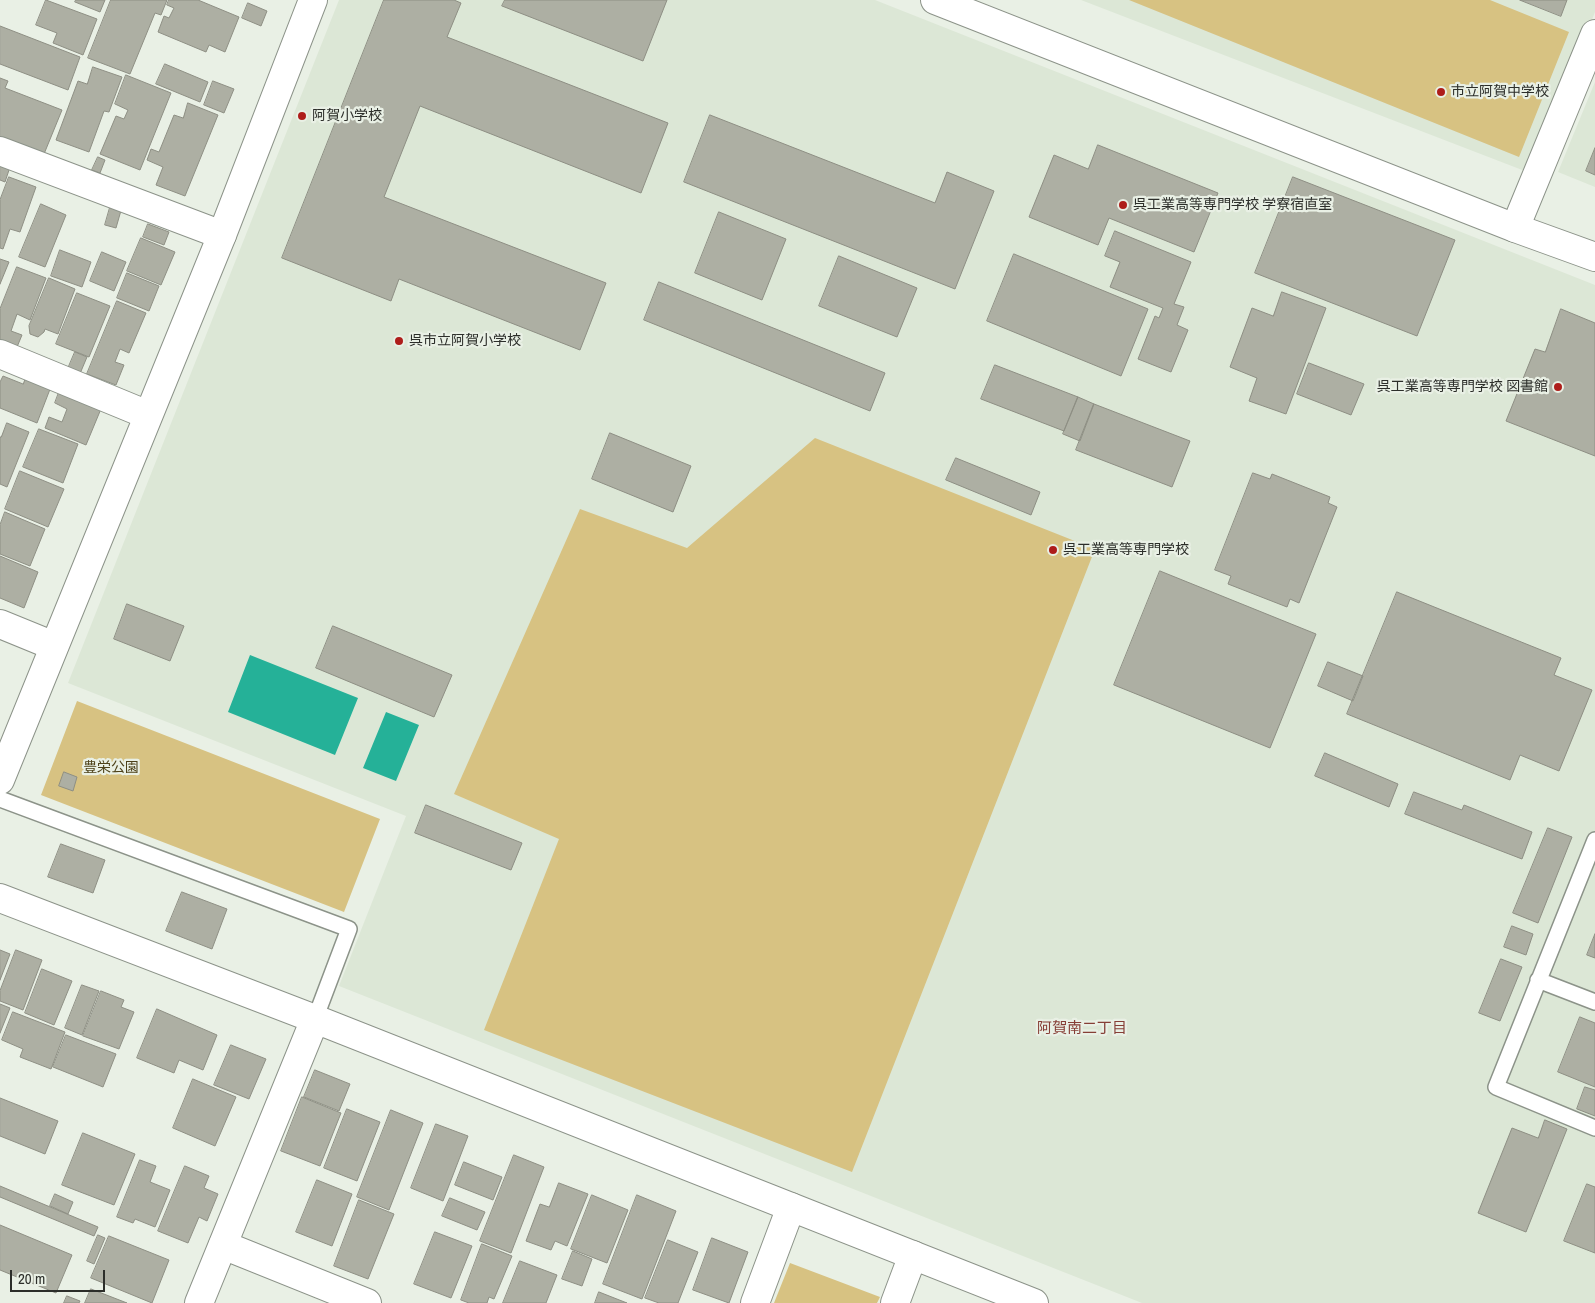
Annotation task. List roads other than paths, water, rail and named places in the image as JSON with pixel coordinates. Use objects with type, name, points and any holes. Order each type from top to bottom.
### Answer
[{"type":"street","points":[[0,780],[222,235],[313,0]]},
{"type":"street","points":[[936,0],[1515,228],[1595,257]]},
{"type":"street","points":[[1515,228],[1595,34]]},
{"type":"street","points":[[0,151],[222,235]]},
{"type":"street","points":[[1,356],[148,416]]},
{"type":"street","points":[[0,624],[54,646]]},
{"type":"street","points":[[0,898],[315,1019],[1034,1303]]},
{"type":"street","points":[[199,1303],[315,1019]]},
{"type":"street","points":[[755,1303],[791,1207]]},
{"type":"street","points":[[223,1245],[367,1303]]},
{"type":"street","points":[[895,1303],[913,1256]]},
{"type":"lane","points":[[0,799],[348,929],[315,1019]]},
{"type":"lane","points":[[1595,840],[1496,1087],[1595,1128]]},
{"type":"lane","points":[[1538,980],[1595,1002]]},
{"type":"place","name":"市立阿賀中学校","points":[[1441,92]]},
{"type":"place","name":"阿賀小学校","points":[[302,116]]},
{"type":"place","name":"呉工業高等専門学校 学寮宿直室","points":[[1123,205]]},
{"type":"place","name":"呉市立阿賀小学校","points":[[399,341]]},
{"type":"place","name":"呉工業高等専門学校 図書館","points":[[1558,387]]},
{"type":"place","name":"呉工業高等専門学校","points":[[1053,550]]},
{"type":"district","name":"阿賀南二丁目","points":[[1082,1029]]},
{"type":"park label","name":"豊栄公園","points":[[111,768]]}]
